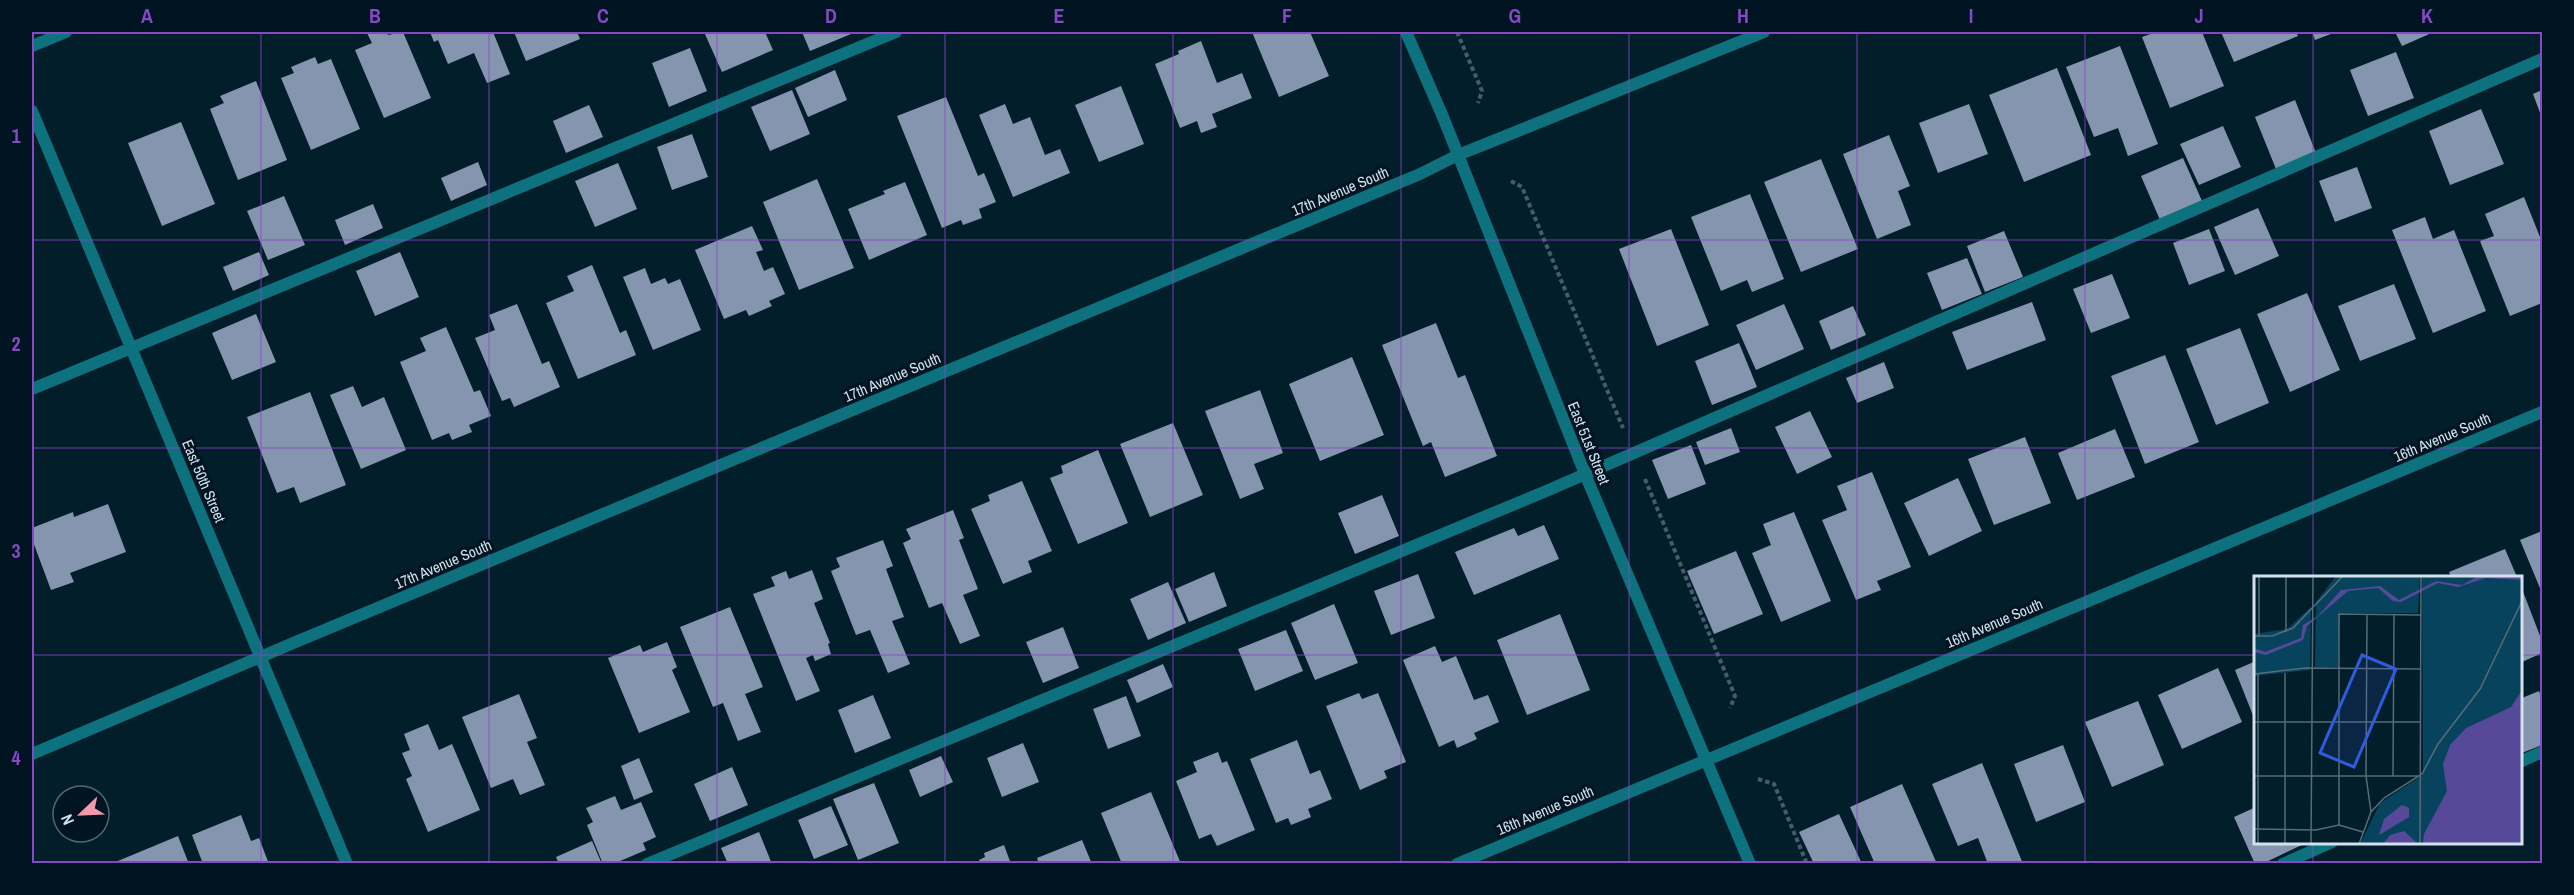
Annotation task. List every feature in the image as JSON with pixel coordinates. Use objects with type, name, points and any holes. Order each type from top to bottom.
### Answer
[{"type":"street","points":[[32,46],[66,32]]},
{"type":"street","points":[[32,389],[131,346],[896,32]]},
{"type":"street","name":"East 51st Street","points":[[1406,32],[1458,155],[1585,474],[1750,864]]},
{"type":"street","name":"17th Avenue South","points":[[32,754],[261,656],[1409,178],[1458,155],[1764,32]]},
{"type":"street","points":[[647,864],[1585,474],[2542,59]]},
{"type":"street","name":"East 50th Street","points":[[32,111],[347,864]]},
{"type":"street","name":"16th Avenue South","points":[[1456,864],[2542,412]]},
{"type":"street","points":[[2523,761],[2542,752]]},
{"type":"street","points":[[2283,864],[2330,844]]},
{"type":"path","points":[[1456,32],[1482,91],[1478,103]]},
{"type":"path","points":[[1758,779],[1774,784],[1807,864]]},
{"type":"building","points":[[387,32],[388,35],[403,32],[431,98],[384,118],[355,50],[372,43],[367,33]]},
{"type":"building","points":[[430,32],[493,32],[510,74],[487,83],[474,53],[448,64],[438,40],[434,42]]},
{"type":"building","points":[[514,32],[577,32],[580,39],[526,61]]},
{"type":"building","points":[[704,32],[765,32],[773,50],[722,72]]},
{"type":"building","points":[[802,32],[850,32],[851,34],[810,51]]},
{"type":"building","points":[[1252,32],[1310,32],[1329,76],[1279,97]]},
{"type":"building","points":[[2156,32],[2202,32],[2224,86],[2170,108],[2142,37]]},
{"type":"building","points":[[2221,32],[2296,32],[2298,36],[2234,62]]},
{"type":"building","points":[[2312,32],[2336,32],[2315,40]]},
{"type":"building","points":[[2395,32],[2434,32],[2402,46]]},
{"type":"building","points":[[1201,41],[1217,83],[1242,73],[1252,98],[1212,114],[1217,127],[1201,133],[1197,121],[1180,128],[1155,64]]},
{"type":"building","points":[[2120,46],[2158,144],[2128,156],[2118,128],[2094,137],[2066,67]]},
{"type":"building","points":[[690,48],[707,91],[669,107],[652,63]]},
{"type":"building","points":[[2396,52],[2414,98],[2368,116],[2350,70]]},
{"type":"building","points":[[315,57],[318,64],[331,59],[360,129],[311,150],[281,78],[294,73],[291,67]]},
{"type":"building","points":[[2057,68],[2091,155],[2024,182],[1989,95]]},
{"type":"building","points":[[835,70],[847,100],[808,117],[795,88]]},
{"type":"building","points":[[256,81],[287,160],[238,180],[210,109],[224,103],[220,96]]},
{"type":"building","points":[[1121,86],[1144,144],[1099,162],[1075,105]]},
{"type":"building","points":[[792,90],[810,134],[770,151],[751,107]]},
{"type":"building","points":[[2542,90],[2542,118],[2533,94]]},
{"type":"building","points":[[946,97],[978,176],[984,173],[996,202],[979,209],[982,218],[963,225],[961,220],[942,228],[897,116]]},
{"type":"building","points":[[2295,100],[2316,153],[2276,169],[2255,117]]},
{"type":"building","points":[[1005,104],[1013,124],[1030,117],[1045,155],[1060,149],[1070,173],[1013,197],[979,115]]},
{"type":"building","points":[[1969,104],[1988,154],[1938,173],[1919,123]]},
{"type":"building","points":[[589,105],[603,137],[566,153],[553,121]]},
{"type":"building","points":[[2481,109],[2504,164],[2450,185],[2429,131]]},
{"type":"building","points":[[181,122],[215,204],[162,226],[128,143]]},
{"type":"building","points":[[2223,126],[2241,167],[2199,185],[2180,144]]},
{"type":"building","points":[[692,134],[708,177],[672,190],[657,147]]},
{"type":"building","points":[[1889,135],[1910,186],[1898,191],[1911,225],[1877,239],[1843,154]]},
{"type":"building","points":[[2183,158],[2202,201],[2160,220],[2141,176]]},
{"type":"building","points":[[1821,159],[1858,249],[1801,272],[1764,182]]},
{"type":"building","points":[[478,162],[487,185],[451,201],[441,178]]},
{"type":"building","points":[[618,163],[637,209],[595,227],[575,181]]},
{"type":"building","points":[[2357,167],[2372,208],[2335,222],[2319,181]]},
{"type":"building","points":[[817,179],[854,268],[799,290],[763,202]]},
{"type":"building","points":[[905,182],[927,235],[869,260],[848,209],[885,194],[883,191]]},
{"type":"building","points":[[1750,194],[1784,279],[1752,292],[1747,280],[1721,291],[1691,217]]},
{"type":"building","points":[[284,196],[305,245],[268,260],[247,211]]},
{"type":"building","points":[[2524,197],[2542,242],[2542,303],[2510,316],[2480,241],[2494,236],[2485,214]]},
{"type":"building","points":[[373,204],[383,228],[345,245],[335,220]]},
{"type":"building","points":[[2258,208],[2279,256],[2235,275],[2214,227]]},
{"type":"building","points":[[2425,217],[2433,239],[2454,230],[2486,311],[2433,333],[2392,230]]},
{"type":"building","points":[[752,226],[763,250],[756,252],[764,271],[773,267],[785,294],[769,301],[772,306],[749,316],[746,310],[724,319],[695,250]]},
{"type":"building","points":[[1671,229],[1709,325],[1657,346],[1619,249]]},
{"type":"building","points":[[2209,229],[2225,271],[2189,285],[2173,243]]},
{"type":"building","points":[[2004,231],[2023,277],[1985,292],[1967,246]]},
{"type":"building","points":[[259,252],[269,275],[233,291],[223,267]]},
{"type":"building","points":[[400,252],[419,297],[375,316],[356,271]]},
{"type":"building","points":[[1967,258],[1982,294],[1942,310],[1927,273]]},
{"type":"building","points":[[592,265],[620,333],[626,330],[636,355],[578,379],[546,303],[574,291],[567,276]]},
{"type":"building","points":[[645,268],[651,284],[665,278],[668,284],[680,279],[701,330],[653,350],[623,277]]},
{"type":"building","points":[[2112,274],[2130,318],[2091,333],[2073,289]]},
{"type":"building","points":[[2394,284],[2416,339],[2360,361],[2338,306]]},
{"type":"building","points":[[2307,293],[2340,370],[2290,392],[2257,314]]},
{"type":"building","points":[[2032,302],[2046,340],[1967,370],[1952,332]]},
{"type":"building","points":[[517,304],[542,364],[549,361],[560,387],[514,407],[510,398],[502,401],[475,338],[495,330],[489,315]]},
{"type":"building","points":[[1784,304],[1804,349],[1756,370],[1736,325]]},
{"type":"building","points":[[1853,306],[1866,335],[1831,350],[1819,321]]},
{"type":"building","points":[[256,314],[276,362],[232,380],[212,333]]},
{"type":"building","points":[[1436,323],[1458,378],[1465,375],[1497,456],[1445,477],[1431,442],[1423,446],[1382,345]]},
{"type":"building","points":[[446,327],[474,392],[480,390],[491,416],[469,425],[472,432],[452,440],[449,433],[432,440],[400,362],[426,351],[420,338]]},
{"type":"building","points":[[2240,328],[2269,403],[2216,425],[2186,349]]},
{"type":"building","points":[[1739,343],[1757,387],[1712,405],[1695,361]]},
{"type":"building","points":[[2165,355],[2199,442],[2145,464],[2111,376]]},
{"type":"building","points":[[1352,357],[1384,435],[1320,461],[1289,384]]},
{"type":"building","points":[[1884,362],[1894,388],[1857,403],[1846,378]]},
{"type":"building","points":[[353,386],[362,407],[384,397],[406,450],[361,469],[330,395]]},
{"type":"building","points":[[1260,390],[1283,453],[1254,464],[1264,489],[1240,499],[1205,411]]},
{"type":"building","points":[[310,392],[346,485],[300,503],[294,487],[277,493],[247,417]]},
{"type":"building","points":[[1810,411],[1832,457],[1797,474],[1775,427]]},
{"type":"building","points":[[1173,423],[1203,495],[1150,517],[1120,444]]},
{"type":"building","points":[[1731,428],[1740,452],[1705,465],[1696,442]]},
{"type":"building","points":[[2115,429],[2135,477],[2077,500],[2058,453]]},
{"type":"building","points":[[2025,437],[2051,503],[1994,525],[1968,459]]},
{"type":"building","points":[[1691,445],[1706,484],[1668,499],[1652,460]]},
{"type":"building","points":[[1098,450],[1128,523],[1078,544],[1050,478],[1063,473],[1061,466]]},
{"type":"building","points":[[1872,472],[1911,567],[1877,581],[1881,590],[1856,600],[1822,520],[1847,510],[1837,486]]},
{"type":"building","points":[[1958,478],[1982,531],[1929,556],[1904,503]]},
{"type":"building","points":[[1022,481],[1052,551],[1028,561],[1032,572],[1003,584],[971,509],[990,501],[988,495]]},
{"type":"building","points":[[1382,495],[1399,536],[1355,554],[1338,513]]},
{"type":"building","points":[[108,504],[126,552],[70,573],[74,582],[51,590],[32,539],[32,528],[73,512],[74,517]]},
{"type":"building","points":[[953,510],[964,538],[959,540],[978,589],[963,595],[980,636],[960,644],[942,603],[929,608],[903,543],[911,539],[906,529]]},
{"type":"building","points":[[1794,512],[1831,601],[1781,622],[1752,553],[1771,545],[1763,524]]},
{"type":"building","points":[[1544,525],[1559,559],[1474,595],[1455,552],[1514,528],[1518,536]]},
{"type":"building","points":[[2542,531],[2542,593],[2520,540]]},
{"type":"building","points":[[883,540],[893,566],[886,569],[904,617],[892,621],[910,664],[888,673],[870,630],[856,635],[831,571],[840,567],[836,558]]},
{"type":"building","points":[[2505,549],[2517,576],[2451,576],[2449,572]]},
{"type":"building","points":[[1736,551],[1763,614],[1714,634],[1687,571]]},
{"type":"building","points":[[812,570],[823,599],[814,603],[830,643],[828,644],[831,654],[815,661],[813,655],[806,658],[820,691],[796,701],[753,594],[775,586],[771,577],[786,571],[789,579]]},
{"type":"building","points":[[1214,572],[1227,606],[1189,622],[1175,589]]},
{"type":"building","points":[[1418,574],[1435,618],[1391,635],[1374,591]]},
{"type":"building","points":[[1168,582],[1186,623],[1148,640],[1130,599]]},
{"type":"building","points":[[2523,592],[2542,641],[2542,653],[2523,662]]},
{"type":"building","points":[[1334,604],[1358,663],[1315,680],[1291,623]]},
{"type":"building","points":[[730,607],[763,687],[745,694],[761,732],[738,741],[723,703],[713,707],[680,627]]},
{"type":"building","points":[[1560,614],[1590,690],[1527,715],[1497,640]]},
{"type":"building","points":[[1063,627],[1079,668],[1043,683],[1026,642]]},
{"type":"building","points":[[1286,630],[1303,671],[1255,691],[1238,649]]},
{"type":"building","points":[[667,642],[677,667],[672,670],[690,712],[639,733],[608,658],[640,645],[643,652]]},
{"type":"building","points":[[1435,646],[1442,662],[1456,656],[1474,700],[1488,695],[1499,722],[1474,733],[1477,739],[1457,748],[1454,740],[1439,747],[1403,660]]},
{"type":"building","points":[[2254,662],[2254,718],[2235,670]]},
{"type":"building","points":[[1163,664],[1173,687],[1137,703],[1127,680]]},
{"type":"building","points":[[2218,668],[2242,722],[2182,749],[2158,695]]},
{"type":"building","points":[[2539,691],[2542,699],[2542,745],[2523,753],[2523,698]]},
{"type":"building","points":[[1359,693],[1362,699],[1378,693],[1406,762],[1384,771],[1387,778],[1360,790],[1326,706]]},
{"type":"building","points":[[519,694],[537,738],[527,742],[545,785],[520,795],[513,779],[491,788],[462,717]]},
{"type":"building","points":[[873,695],[891,738],[855,753],[838,710]]},
{"type":"building","points":[[1126,696],[1141,736],[1108,749],[1093,709]]},
{"type":"building","points":[[2138,701],[2164,765],[2112,787],[2085,722]]},
{"type":"building","points":[[428,724],[439,750],[452,744],[480,810],[428,832],[406,779],[412,776],[402,753],[410,750],[404,734]]},
{"type":"building","points":[[1297,740],[1310,774],[1320,770],[1332,799],[1308,809],[1311,817],[1291,825],[1288,818],[1276,823],[1250,759]]},
{"type":"building","points":[[1023,743],[1039,782],[1002,797],[987,758]]},
{"type":"building","points":[[2063,745],[2085,802],[2036,822],[2014,764]]},
{"type":"building","points":[[1218,752],[1222,763],[1227,761],[1255,830],[1217,846],[1211,834],[1199,839],[1176,781],[1197,772],[1193,762]]},
{"type":"building","points":[[941,756],[953,782],[920,797],[909,770]]},
{"type":"building","points":[[639,758],[653,792],[634,800],[621,766]]},
{"type":"building","points":[[1982,763],[2023,864],[1988,864],[1978,838],[1958,846],[1932,784]]},
{"type":"building","points":[[732,767],[748,805],[710,821],[694,784]]},
{"type":"building","points":[[874,783],[899,843],[858,860],[833,799]]},
{"type":"building","points":[[1902,784],[1937,864],[1875,864],[1850,807]]},
{"type":"building","points":[[1151,792],[1181,864],[1122,864],[1101,813]]},
{"type":"building","points":[[615,796],[621,810],[641,802],[656,837],[643,843],[646,850],[613,864],[603,864],[587,825],[593,822],[586,808]]},
{"type":"building","points":[[831,806],[848,845],[814,859],[798,820]]},
{"type":"building","points":[[2254,808],[2254,844],[2304,844],[2262,864],[2255,864],[2234,817]]},
{"type":"building","points":[[1839,814],[1862,864],[1814,864],[1799,832]]},
{"type":"building","points":[[241,815],[251,841],[259,838],[269,864],[203,864],[192,835]]},
{"type":"building","points":[[759,832],[772,864],[728,864],[721,848]]},
{"type":"building","points":[[178,836],[189,864],[113,864],[113,863]]},
{"type":"building","points":[[1082,840],[1092,864],[1039,864],[1037,858]]},
{"type":"building","points":[[592,841],[602,864],[559,864],[556,857]]},
{"type":"building","points":[[1004,845],[1011,864],[980,864],[979,860],[985,857],[984,853]]}]
